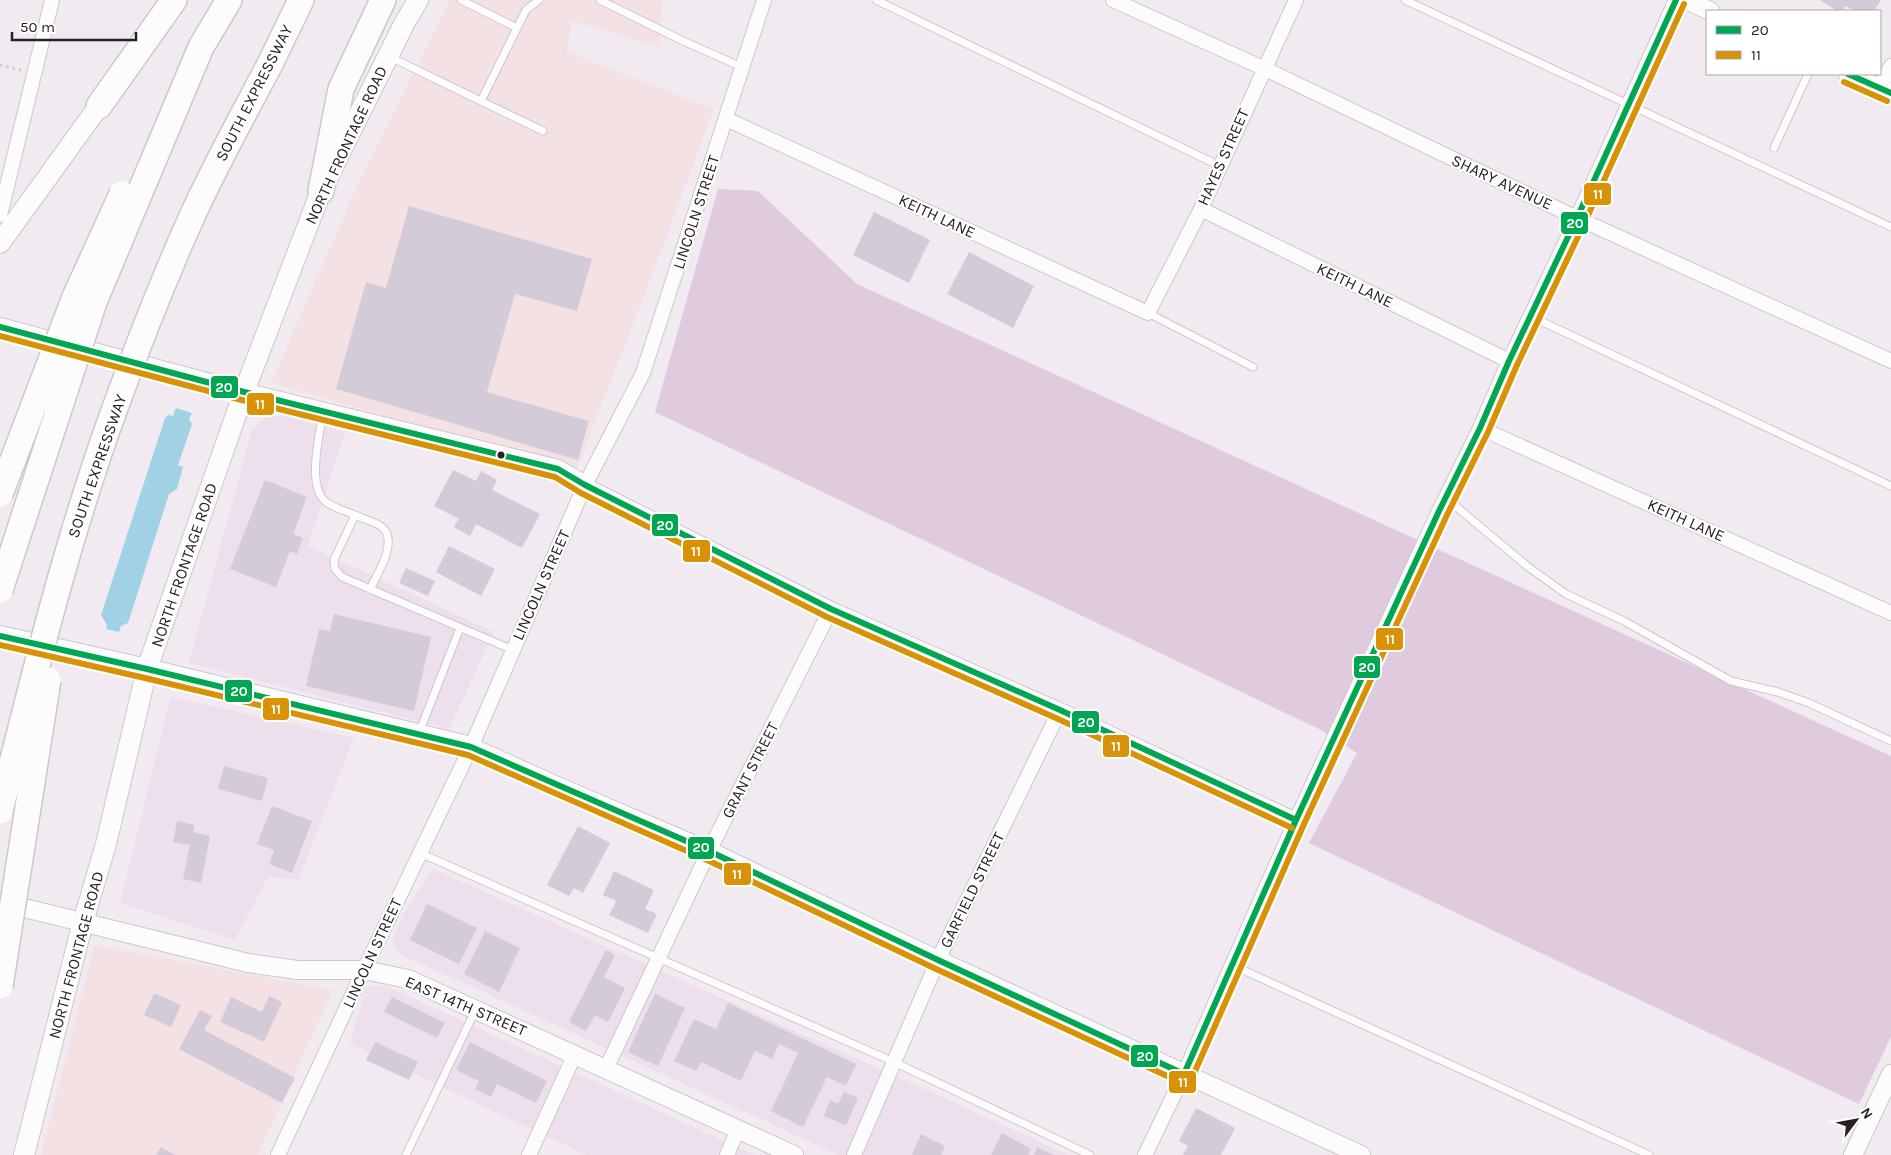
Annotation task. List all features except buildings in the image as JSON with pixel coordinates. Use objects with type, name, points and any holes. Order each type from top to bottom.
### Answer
[{"type":"highway","points":[[99,106],[174,0]]},
{"type":"highway","points":[[0,494],[75,297],[119,200],[201,47],[229,0]]},
{"type":"highway","name":"SOUTH EXPRESSWAY","points":[[0,811],[68,552],[115,409],[194,212],[222,153],[269,66],[300,0]]},
{"type":"highway","points":[[321,191],[341,89],[383,0]]},
{"type":"highway","points":[[0,590],[94,302],[201,47]]},
{"type":"highway","points":[[0,986],[68,552]]},
{"type":"main road","points":[[0,243],[99,106],[159,0]]},
{"type":"main road","name":"NORTH FRONTAGE ROAD","points":[[24,1155],[83,922],[106,844],[147,669],[244,392],[321,191],[418,0]]},
{"type":"main road","points":[[0,636],[147,669],[471,747]]},
{"type":"street","points":[[0,215],[52,0]]},
{"type":"street","name":"LINCOLN STREET","points":[[278,1155],[471,747],[585,485],[643,373],[764,0]]},
{"type":"street","name":"SHARY AVENUE","points":[[1113,0],[1263,68],[1577,218],[1891,361]]},
{"type":"street","name":"HAYES STREET","points":[[1148,313],[1201,209],[1263,68],[1296,0]]},
{"type":"street","points":[[1145,1155],[1184,1074],[1296,820],[1480,428],[1509,361],[1577,218],[1676,0]]},
{"type":"street","points":[[1686,0],[1708,10]]},
{"type":"street","points":[[1850,75],[1886,91],[1891,66]]},
{"type":"street","name":"KEITH LANE","points":[[726,119],[1148,313]]},
{"type":"street","name":"KEITH LANE","points":[[1201,209],[1509,361]]},
{"type":"street","points":[[0,327],[244,392],[558,469],[585,485],[831,609],[1060,710],[1296,820]]},
{"type":"street","name":"KEITH LANE","points":[[1480,428],[1891,613]]},
{"type":"street","name":"GRANT STREET","points":[[606,1069],[709,851],[831,609]]},
{"type":"street","name":"GARFIELD STREET","points":[[854,1155],[938,960],[1060,710]]},
{"type":"street","points":[[471,747],[555,786],[709,851],[938,960],[1362,1155]]},
{"type":"street","name":"EAST 14TH STREET","points":[[0,902],[248,962],[297,970],[364,970],[408,979],[794,1155]]},
{"type":"street","points":[[529,1155],[575,1054]]},
{"type":"street","points":[[1853,1155],[1891,1074]]},
{"type":"street","points":[[726,1155],[738,1129]]},
{"type":"lane","points":[[461,0],[517,28]]},
{"type":"lane","points":[[481,101],[526,10],[539,0]]},
{"type":"lane","points":[[600,0],[683,41],[742,67]]},
{"type":"lane","points":[[876,0],[1220,166]]},
{"type":"lane","points":[[1405,0],[1891,227]]},
{"type":"lane","points":[[388,56],[542,131]]},
{"type":"lane","points":[[1774,148],[1808,75]]},
{"type":"lane","points":[[1148,313],[1253,367]]},
{"type":"lane","points":[[1530,316],[1891,486]]},
{"type":"lane","points":[[323,412],[315,469],[316,488],[325,502],[383,528],[389,536],[390,546],[370,590]]},
{"type":"lane","points":[[1446,498],[1527,566],[1566,594],[1624,621],[1732,681],[1778,692],[1809,703],[1891,742]]},
{"type":"lane","points":[[355,515],[334,560],[335,569],[342,577],[513,650]]},
{"type":"lane","points":[[419,734],[460,628]]},
{"type":"lane","points":[[420,854],[894,1062],[1090,1155]]},
{"type":"lane","points":[[1232,965],[1648,1155]]},
{"type":"lane","points":[[406,1155],[476,1009]]},
{"type":"path","points":[[0,65],[34,74]]},
{"type":"shaded area","points":[[450,0],[662,0],[660,47],[572,21],[567,52],[714,109],[576,471],[271,383],[358,184]]},
{"type":"shaded area","points":[[718,189],[758,191],[857,284],[1891,756],[1891,1037],[1859,1104],[1309,843],[1357,753],[1321,730],[655,412]]},
{"type":"shaded area","points":[[282,415],[345,432],[308,546],[494,632],[449,729],[189,663],[252,430],[262,419]]},
{"type":"shaded area","points":[[171,697],[354,738],[298,880],[268,877],[235,940],[120,903]]},
{"type":"shaded area","points":[[433,869],[1068,1155],[839,1155],[400,954],[392,941],[403,915]]},
{"type":"shaded area","points":[[94,945],[333,990],[258,1155],[41,1155]]},
{"type":"shaded area","points":[[366,986],[386,986],[755,1155],[586,1155],[350,1043]]},
{"type":"water","points":[[176,408],[192,413],[189,419],[192,424],[178,465],[183,467],[177,489],[169,494],[128,623],[121,626],[119,632],[106,629],[107,625],[101,615],[165,418],[168,415],[173,416]]},
{"type":"transit line","name":"20","points":[[0,636],[147,669],[471,747],[709,851],[1184,1074],[1296,820],[1439,511],[1480,428],[1509,361],[1577,218],[1676,0]]},
{"type":"transit line","name":"11","points":[[0,645],[468,755],[705,859],[1180,1082],[1187,1082],[1192,1078],[1304,824],[1447,515],[1488,432],[1517,365],[1585,222],[1684,4]]},
{"type":"transit line","name":"20","points":[[1850,75],[1891,93]]},
{"type":"transit line","name":"11","points":[[1844,82],[1887,101]]},
{"type":"transit line","name":"20","points":[[0,327],[244,392],[558,469],[585,485],[831,609],[1060,710],[1296,820]]},
{"type":"transit line","name":"11","points":[[0,336],[242,400],[555,477],[581,493],[827,617],[1056,718],[1292,828]]}]
